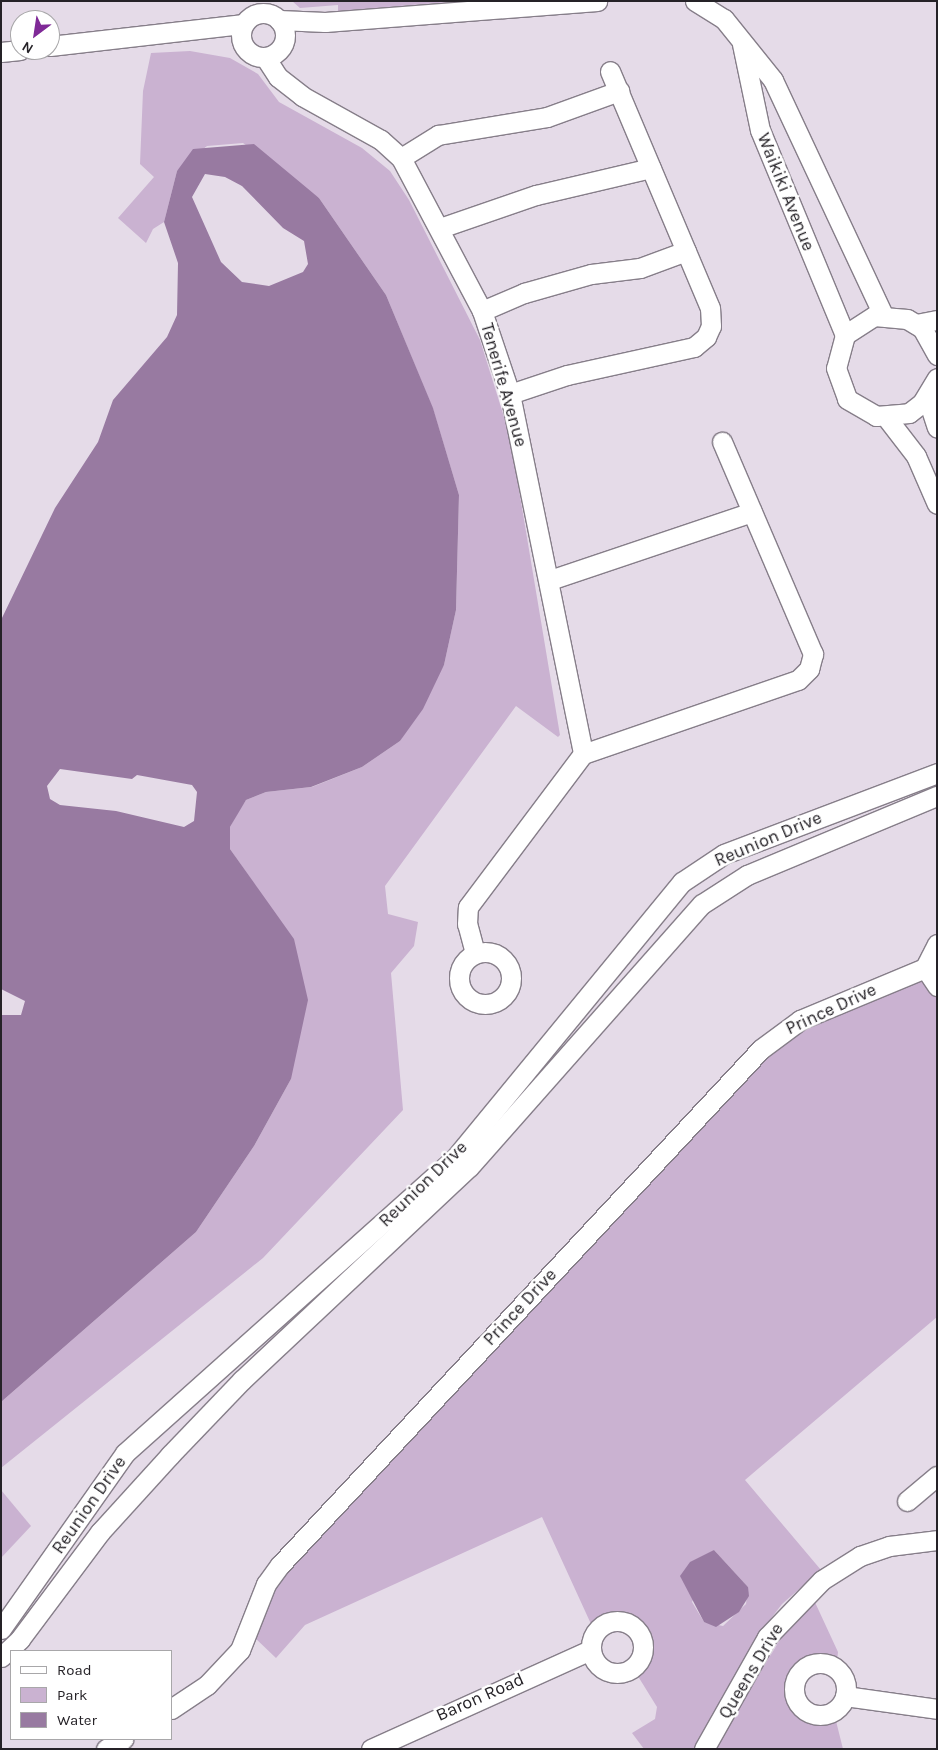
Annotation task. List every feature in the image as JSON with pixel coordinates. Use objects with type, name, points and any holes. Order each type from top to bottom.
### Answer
[{"type":"street","points":[[60,45],[192,33],[248,14],[272,12],[325,22],[597,1]]},
{"type":"street","name":"Waikiki Avenue","points":[[702,2],[724,19],[773,80],[883,316]]},
{"type":"street","name":"Tenerife Avenue","points":[[272,12],[276,49],[295,89],[382,140],[401,158],[440,228],[482,311],[510,394],[550,580],[583,754]]},
{"type":"street","points":[[243,43],[248,14]]},
{"type":"street","points":[[192,33],[243,43],[252,53],[276,49],[325,22]]},
{"type":"street","name":"Waikiki Avenue","points":[[742,43],[760,130],[846,335]]},
{"type":"street","points":[[510,394],[567,375],[694,347],[706,337],[710,308],[610,70]]},
{"type":"street","points":[[401,158],[438,135],[547,117],[619,91]]},
{"type":"street","points":[[440,228],[536,196],[651,168]]},
{"type":"street","points":[[482,311],[524,293],[591,274],[640,268],[686,251]]},
{"type":"street","points":[[937,320],[916,324],[883,316],[858,323],[846,335],[838,351],[839,384],[860,410],[886,417],[908,413],[927,397],[937,378]]},
{"type":"street","points":[[916,324],[932,342],[937,355]]},
{"type":"street","points":[[927,397],[937,427]]},
{"type":"street","points":[[886,417],[916,456],[937,504]]},
{"type":"street","points":[[475,953],[468,930],[468,906],[583,754],[798,680],[809,669],[813,654],[722,442]]},
{"type":"street","points":[[550,580],[752,512]]},
{"type":"street","name":"Reunion Drive","points":[[1,1629],[125,1453],[456,1157],[682,882],[724,854],[937,773]]},
{"type":"street","name":"Reunion Drive","points":[[1,1657],[20,1640],[100,1532],[170,1455],[242,1380],[469,1167],[702,904],[747,875],[937,796]]},
{"type":"street","points":[[937,944],[925,968],[937,986]]},
{"type":"street","name":"Prince Drive","points":[[172,1709],[207,1685],[240,1650],[266,1584],[280,1565],[761,1049],[800,1020],[925,968]]},
{"type":"street","points":[[907,1502],[937,1476]]},
{"type":"street","name":"Queens Drive","points":[[704,1749],[767,1637],[822,1580],[860,1556],[937,1540]]},
{"type":"street","name":"Baron Road","points":[[371,1749],[590,1650]]},
{"type":"street","points":[[845,1696],[937,1709]]},
{"type":"street","points":[[106,1749],[121,1740]]},
{"type":"green space","points":[[292,1],[463,1],[338,11],[338,5],[300,8]]},
{"type":"green space","points":[[190,51],[230,58],[258,74],[279,102],[362,148],[390,171],[409,200],[480,340],[510,436],[560,735],[558,737],[516,706],[385,886],[388,914],[418,922],[414,946],[391,973],[403,1110],[263,1258],[1,1468],[1,1402],[196,1232],[254,1146],[291,1079],[258,889],[230,849],[230,827],[239,810],[246,800],[266,792],[312,787],[362,767],[400,741],[444,665],[456,610],[459,495],[433,409],[386,295],[319,198],[243,143],[207,146],[177,171],[164,222],[153,229],[146,243],[118,218],[154,177],[140,164],[143,91],[151,53]]},
{"type":"green space","points":[[920,980],[937,995],[937,1317],[745,1480],[821,1570],[782,1604],[756,1638],[694,1749],[644,1749],[632,1733],[655,1719],[657,1707],[636,1673],[647,1659],[647,1634],[635,1621],[619,1615],[591,1624],[542,1517],[305,1625],[276,1658],[254,1637],[281,1576],[770,1053],[804,1028]],"holes":[[[714,1550],[748,1587],[746,1604],[723,1626],[704,1622],[692,1602]]]},
{"type":"green space","points":[[1,1490],[31,1526],[1,1558]]},
{"type":"green space","points":[[813,1598],[838,1652],[837,1661],[818,1657],[801,1665],[790,1680],[791,1699],[809,1718],[835,1717],[843,1749],[714,1749],[770,1650]]},
{"type":"water","points":[[254,144],[319,198],[386,295],[433,408],[459,495],[456,610],[444,665],[423,709],[400,741],[362,767],[311,787],[266,792],[246,800],[230,827],[230,849],[294,939],[308,1000],[291,1079],[254,1146],[196,1232],[1,1402],[1,1015],[21,1015],[25,1001],[1,989],[1,620],[55,508],[98,442],[113,400],[167,337],[177,315],[178,263],[164,222],[177,171],[193,149]],"holes":[[[205,174],[225,177],[242,186],[283,228],[304,241],[308,264],[303,272],[269,286],[242,282],[221,262],[192,197]],[[60,769],[132,779],[137,775],[192,785],[197,792],[194,821],[184,827],[116,811],[60,805],[50,799],[47,786]]]},
{"type":"water","points":[[714,1550],[748,1587],[749,1596],[739,1612],[716,1627],[704,1622],[680,1576],[690,1562]]}]
